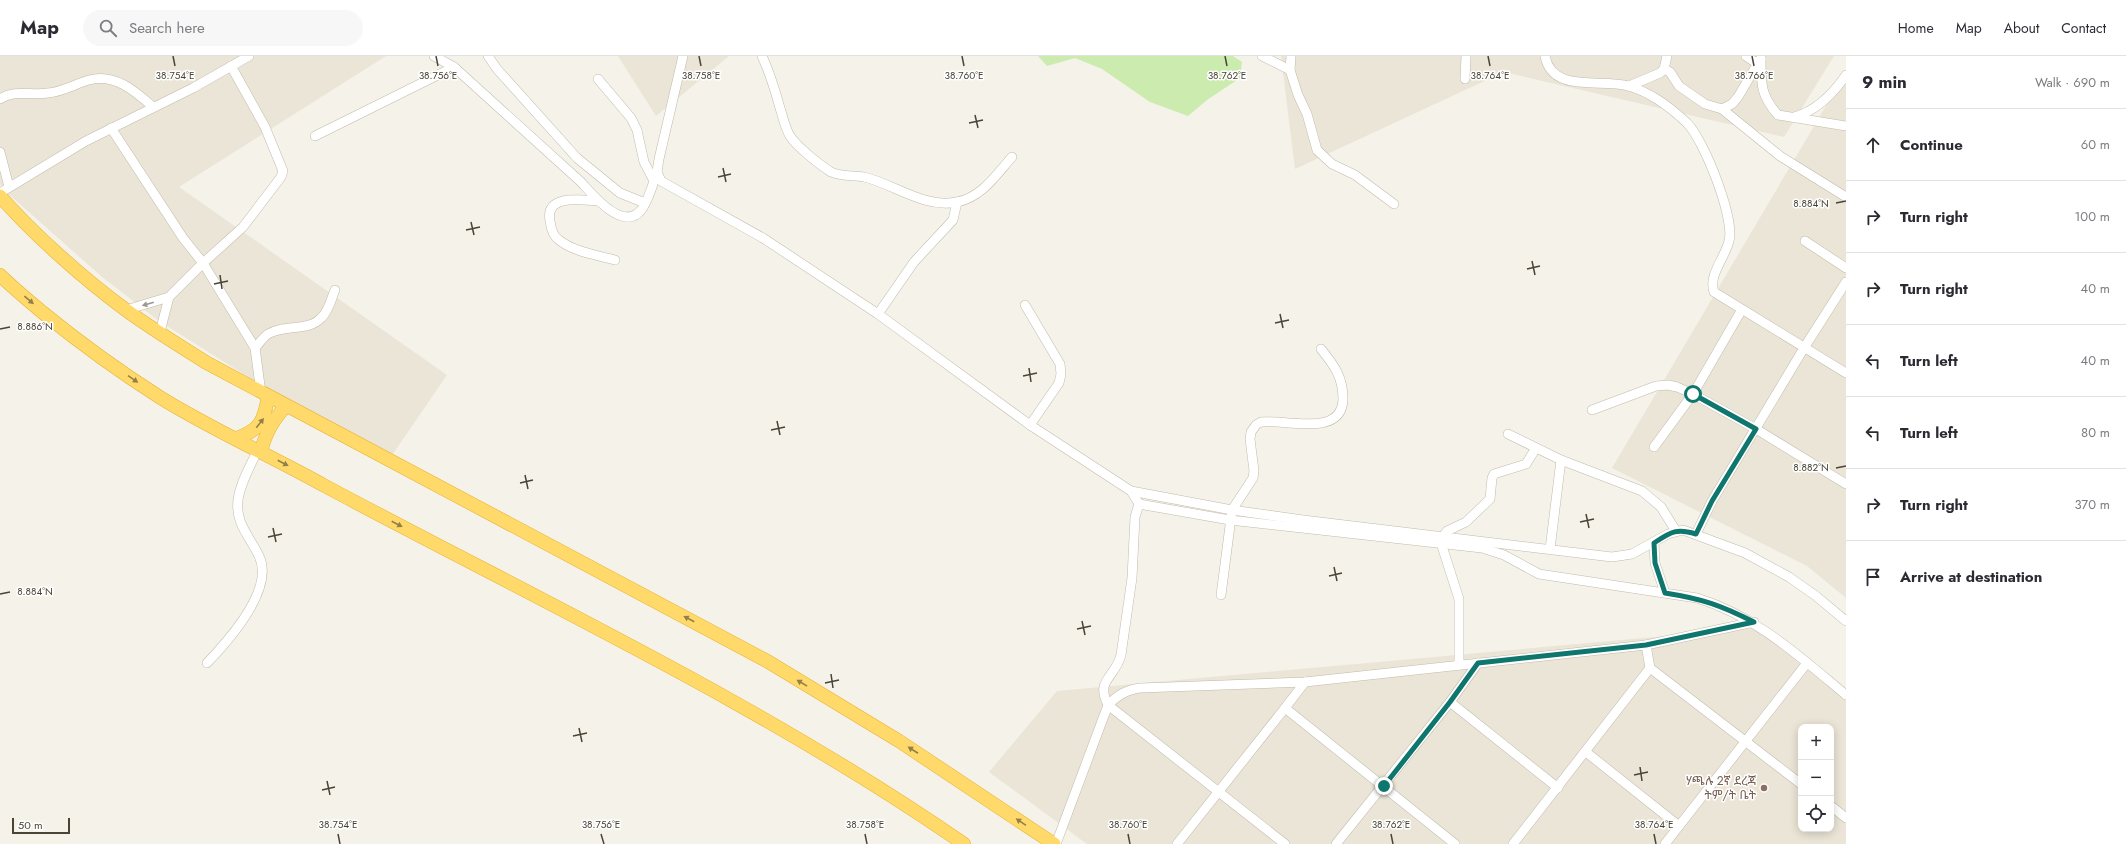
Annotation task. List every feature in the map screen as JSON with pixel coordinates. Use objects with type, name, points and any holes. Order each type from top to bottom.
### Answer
[{"type":"highway","points":[[3,192],[54,249],[126,310],[207,363],[767,661],[899,741],[1055,844]]},
{"type":"highway","points":[[0,274],[62,328],[101,357],[163,399],[742,705],[915,810],[964,844]]},
{"type":"highway","points":[[237,438],[249,434],[264,419],[265,395]]},
{"type":"highway","points":[[259,450],[266,433],[274,420],[286,406]]},
{"type":"street","points":[[0,152],[3,192],[86,140],[153,107],[249,56]]},
{"type":"street","points":[[434,56],[454,67],[581,182],[598,201],[617,215],[628,217],[638,213],[645,203],[656,177],[683,56]]},
{"type":"street","points":[[488,56],[512,86],[577,158],[620,193],[645,203]]},
{"type":"street","points":[[762,56],[772,80],[790,136],[798,146],[831,172],[875,180],[929,201],[956,202],[973,196],[986,187],[1012,157]]},
{"type":"street","points":[[1262,56],[1290,70]]},
{"type":"street","points":[[1291,56],[1290,70],[1298,95],[1307,114],[1317,150],[1332,164],[1355,175],[1394,204]]},
{"type":"street","points":[[1465,79],[1466,56]]},
{"type":"street","points":[[1545,56],[1546,63],[1553,72],[1562,79],[1582,83],[1617,84],[1629,86],[1652,95],[1688,124],[1700,143],[1711,167],[1722,200],[1730,232],[1727,247],[1712,285],[1714,292],[1741,310],[1846,373]]},
{"type":"street","points":[[1629,86],[1656,75],[1664,69],[1667,56]]},
{"type":"street","points":[[1746,56],[1760,59]]},
{"type":"street","points":[[1722,109],[1732,104],[1738,98],[1760,59]]},
{"type":"street","points":[[1760,59],[1764,97],[1778,116],[1846,126]]},
{"type":"street","points":[[160,332],[169,298],[203,263],[243,227],[281,177],[283,171],[265,127],[231,66]]},
{"type":"street","points":[[315,136],[454,67]]},
{"type":"street","points":[[1664,69],[1670,72],[1679,86],[1705,104],[1722,109],[1780,156],[1846,197]]},
{"type":"street","points":[[1791,118],[1812,110],[1832,94],[1846,76]]},
{"type":"street","points":[[0,99],[15,92],[49,93],[90,80],[100,79],[122,83],[131,88],[153,107]]},
{"type":"street","points":[[598,79],[631,118],[636,130],[644,162],[661,181],[763,238],[878,314],[1030,425],[1131,490],[1232,510],[1442,539],[1494,551],[1539,574],[1697,598],[1722,606],[1754,622],[1846,695]]},
{"type":"street","points":[[111,128],[183,238],[203,263],[255,348],[265,395]]},
{"type":"street","points":[[598,201],[571,199],[560,201],[552,208],[549,217],[550,227],[554,235],[570,247],[615,260]]},
{"type":"street","points":[[878,314],[914,262],[953,220],[956,202]]},
{"type":"street","points":[[1804,241],[1846,268]]},
{"type":"street","points":[[1696,534],[1712,501],[1804,348],[1846,282]]},
{"type":"street","points":[[255,348],[267,334],[284,328],[304,326],[321,319],[326,312],[335,290]]},
{"type":"street","points":[[126,310],[169,298]]},
{"type":"street","points":[[1026,305],[1060,364],[1061,374],[1059,383],[1030,425]]},
{"type":"street","points":[[1654,447],[1693,394],[1741,310]]},
{"type":"street","points":[[1221,595],[1232,510],[1252,478],[1254,471],[1250,439],[1251,432],[1256,425],[1261,422],[1270,421],[1314,424],[1334,419],[1342,406],[1343,397],[1339,373],[1321,349]]},
{"type":"street","points":[[1592,410],[1656,386],[1668,385],[1693,394],[1756,429],[1846,484]]},
{"type":"street","points":[[1508,434],[1561,460],[1642,491],[1661,507],[1676,531]]},
{"type":"street","points":[[1442,539],[1466,522],[1490,499],[1492,478],[1494,474],[1526,464],[1536,448]]},
{"type":"street","points":[[207,663],[223,646],[244,618],[260,582],[263,567],[239,522],[238,501],[259,450]]},
{"type":"street","points":[[1550,549],[1561,460]]},
{"type":"street","points":[[1131,490],[1139,504],[1135,517],[1132,578],[1121,656],[1119,663],[1102,689],[1103,695],[1108,705],[1285,844]]},
{"type":"street","points":[[1139,504],[1230,520],[1550,549],[1621,557],[1632,554],[1676,531],[1683,530],[1745,553],[1789,577],[1816,596],[1846,621]]},
{"type":"street","points":[[1442,539],[1459,599],[1459,665]]},
{"type":"street","points":[[1654,543],[1655,563],[1665,593]]},
{"type":"street","points":[[1055,844],[1108,705],[1120,694],[1128,690],[1140,688],[1305,682],[1646,645],[1754,622]]},
{"type":"street","points":[[1646,645],[1650,668],[1798,782]]},
{"type":"street","points":[[1336,844],[1450,702],[1478,663]]},
{"type":"street","points":[[1665,844],[1807,663]]},
{"type":"street","points":[[1513,844],[1650,668]]},
{"type":"street","points":[[1177,844],[1305,682]]},
{"type":"street","points":[[1450,702],[1558,788]]},
{"type":"street","points":[[1285,708],[1455,844]]},
{"type":"street","points":[[1586,752],[1679,826]]},
{"type":"street","points":[[1834,808],[1846,818]]},
{"type":"shaded area","points":[[0,56],[386,56],[179,187],[447,375],[386,464],[159,321],[101,276],[4,190],[0,184]]},
{"type":"shaded area","points":[[618,56],[729,56],[656,116]]},
{"type":"shaded area","points":[[1281,56],[1834,56],[1784,137],[1504,72],[1295,169]]},
{"type":"shaded area","points":[[1846,72],[1846,598],[1807,566],[1612,468]]},
{"type":"shaded area","points":[[1766,627],[1846,692],[1846,844],[1087,844],[989,772],[1057,691]]},
{"type":"green space","points":[[1038,56],[1233,56],[1242,62],[1240,78],[1207,100],[1188,116],[1150,102],[1102,69],[1075,58],[1047,66]]},
{"type":"place","name":"ሃጫሉ 2ኛ ደረጃ ትም/ት ቤት","points":[[1764,788]]},
{"type":"route","points":[[1384,786],[1450,702],[1478,663],[1646,645],[1754,622],[1722,606],[1697,598],[1665,593],[1655,563],[1654,543],[1676,531],[1683,530],[1696,534],[1712,501],[1756,429],[1693,394]]}]
